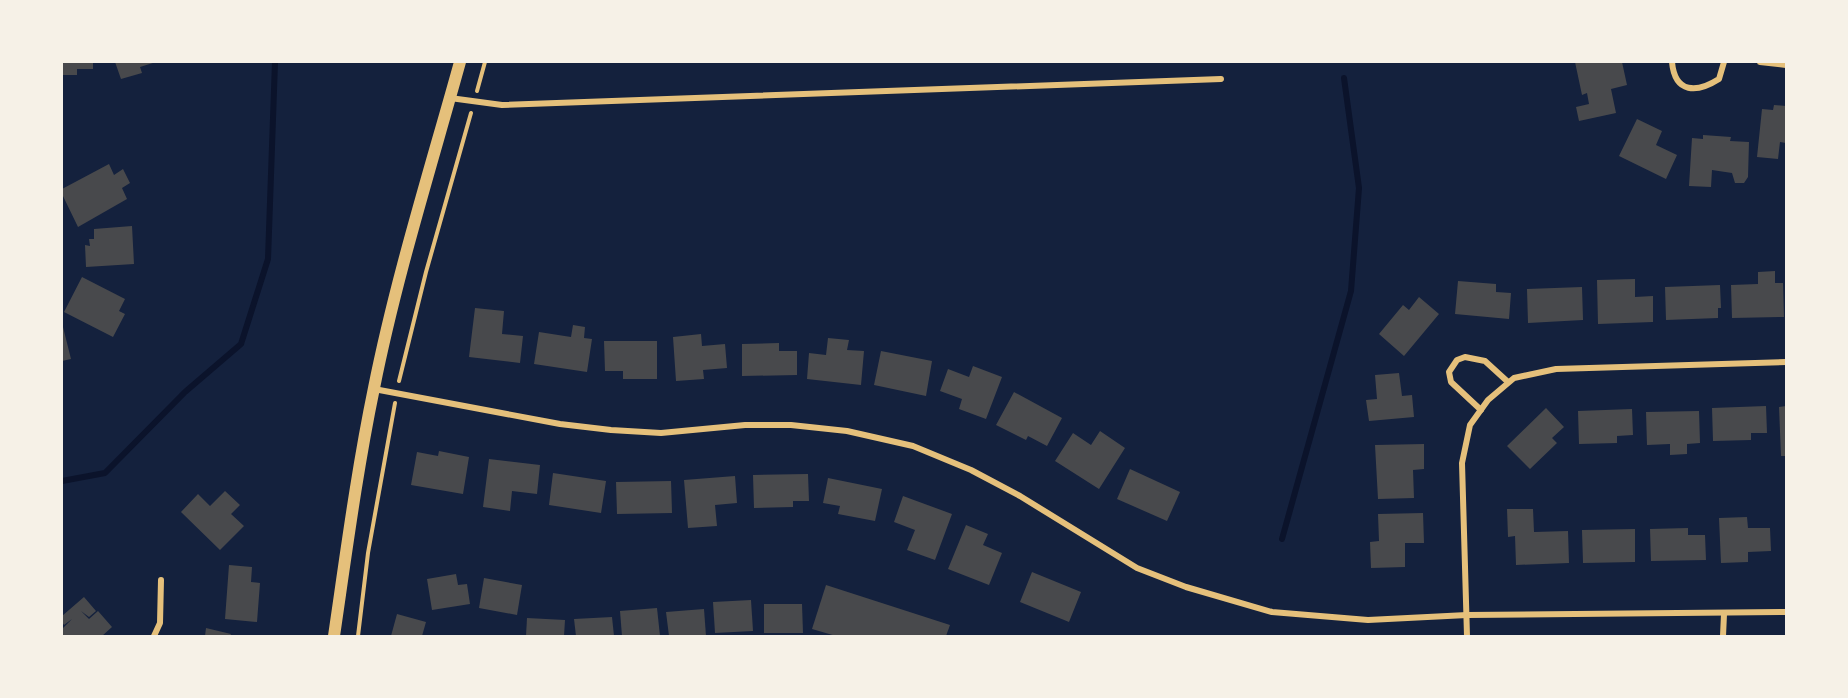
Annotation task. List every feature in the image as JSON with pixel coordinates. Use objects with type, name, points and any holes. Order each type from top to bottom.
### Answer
[{"type":"main road","points":[[334,636],[351,515],[374,389],[398,286],[460,62]]},
{"type":"street","points":[[1672,62],[1673,71],[1680,82],[1690,89],[1698,90],[1719,79],[1724,62]]},
{"type":"street","points":[[1760,62],[1786,65]]},
{"type":"street","points":[[450,98],[502,105],[1221,80]]},
{"type":"street","points":[[1481,410],[1451,382],[1449,372],[1452,365],[1465,357],[1485,361],[1508,382]]},
{"type":"street","points":[[1467,636],[1462,463],[1470,425],[1488,400],[1508,382],[1514,378],[1556,369],[1786,362]]},
{"type":"street","points":[[374,389],[560,424],[611,430],[660,433],[745,425],[791,425],[847,431],[914,446],[971,470],[1020,496],[1137,568],[1272,612],[1368,620],[1467,615],[1786,612]]},
{"type":"street","points":[[154,636],[160,623],[161,580]]},
{"type":"street","points":[[1723,636],[1724,614]]},
{"type":"path","points":[[482,73],[485,62]]},
{"type":"path","points":[[403,363],[466,131]]},
{"type":"path","points":[[358,636],[368,553],[392,417]]},
{"type":"building","points":[[62,62],[93,62],[93,69],[77,69],[77,75],[62,75]]},
{"type":"building","points":[[115,62],[156,62],[140,67],[142,73],[121,79]]},
{"type":"building","points":[[1575,62],[1622,62],[1627,85],[1611,89],[1616,113],[1579,121],[1576,107],[1589,104],[1587,93],[1582,95]]},
{"type":"building","points":[[1774,105],[1786,106],[1786,143],[1780,142],[1778,159],[1757,157],[1762,109],[1773,110]]},
{"type":"building","points":[[1637,119],[1662,131],[1656,145],[1677,155],[1666,179],[1619,156]]},
{"type":"building","points":[[1703,135],[1731,137],[1730,141],[1749,142],[1748,177],[1744,183],[1735,183],[1732,173],[1712,170],[1711,187],[1689,186],[1692,138],[1703,139]]},
{"type":"building","points":[[109,164],[114,175],[123,169],[130,183],[122,188],[127,199],[78,227],[62,194],[62,189]]},
{"type":"building","points":[[132,226],[134,264],[86,267],[85,245],[90,246],[89,239],[94,239],[94,229]]},
{"type":"building","points":[[1775,271],[1775,283],[1783,283],[1784,317],[1732,318],[1731,285],[1758,284],[1758,272]]},
{"type":"building","points":[[82,277],[125,299],[119,311],[125,314],[113,337],[64,312]]},
{"type":"building","points":[[1635,279],[1635,297],[1653,296],[1653,322],[1598,324],[1597,280]]},
{"type":"building","points":[[1458,281],[1496,284],[1496,292],[1511,293],[1509,319],[1455,314]]},
{"type":"building","points":[[1720,285],[1721,308],[1718,308],[1718,318],[1666,320],[1665,287]]},
{"type":"building","points":[[1582,287],[1583,320],[1528,323],[1527,289]]},
{"type":"building","points":[[1419,297],[1439,314],[1404,356],[1379,334],[1403,305],[1409,310]]},
{"type":"building","points":[[475,308],[504,311],[502,334],[523,336],[520,363],[469,357]]},
{"type":"building","points":[[62,323],[71,359],[62,361]]},
{"type":"building","points":[[573,325],[585,327],[584,338],[592,339],[587,372],[534,364],[539,332],[571,337]]},
{"type":"building","points":[[701,334],[702,346],[725,344],[727,368],[703,370],[704,379],[676,381],[673,337]]},
{"type":"building","points":[[828,338],[849,340],[847,350],[864,351],[861,385],[807,379],[809,353],[826,355]]},
{"type":"building","points":[[604,341],[657,341],[657,379],[623,379],[623,371],[605,371]]},
{"type":"building","points":[[779,343],[779,351],[797,351],[797,375],[742,376],[742,344]]},
{"type":"building","points":[[881,351],[932,361],[926,396],[874,385]]},
{"type":"building","points":[[973,366],[1002,377],[986,419],[959,409],[962,399],[940,391],[948,369],[969,377]]},
{"type":"building","points":[[1399,373],[1402,396],[1412,395],[1414,417],[1369,421],[1366,400],[1377,399],[1375,375]]},
{"type":"building","points":[[1014,392],[1062,418],[1047,446],[1028,436],[1026,440],[996,425]]},
{"type":"building","points":[[1766,406],[1767,433],[1751,433],[1751,440],[1713,441],[1712,408]]},
{"type":"building","points":[[1786,406],[1786,456],[1781,456],[1779,407]]},
{"type":"building","points":[[1546,408],[1564,427],[1552,438],[1557,443],[1530,469],[1507,446]]},
{"type":"building","points":[[1632,409],[1633,435],[1617,436],[1617,443],[1579,444],[1578,411]]},
{"type":"building","points":[[1699,411],[1700,443],[1687,444],[1687,454],[1670,455],[1670,444],[1647,445],[1646,412]]},
{"type":"building","points":[[1100,431],[1125,448],[1099,489],[1055,461],[1073,433],[1091,445]]},
{"type":"building","points":[[1424,444],[1424,469],[1413,470],[1414,498],[1378,499],[1375,445]]},
{"type":"building","points":[[439,451],[469,457],[463,494],[411,485],[417,452],[438,456]]},
{"type":"building","points":[[489,459],[540,465],[537,494],[512,491],[510,511],[483,507]]},
{"type":"building","points":[[1130,469],[1180,492],[1167,521],[1117,499]]},
{"type":"building","points":[[553,473],[606,481],[601,513],[549,505]]},
{"type":"building","points":[[808,474],[809,501],[793,501],[793,507],[754,508],[753,475]]},
{"type":"building","points":[[735,476],[737,503],[715,505],[717,526],[688,528],[684,480]]},
{"type":"building","points":[[828,478],[882,489],[875,521],[838,514],[840,506],[823,503]]},
{"type":"building","points":[[671,481],[672,513],[617,514],[616,482]]},
{"type":"building","points":[[225,491],[240,505],[231,514],[244,526],[220,550],[181,512],[198,494],[210,506]]},
{"type":"building","points":[[903,496],[952,514],[935,560],[907,550],[915,530],[894,522]]},
{"type":"building","points":[[1507,509],[1533,509],[1534,532],[1568,531],[1569,563],[1516,565],[1515,536],[1508,537]]},
{"type":"building","points":[[1423,513],[1424,543],[1405,543],[1405,567],[1371,568],[1370,542],[1379,541],[1378,514]]},
{"type":"building","points":[[1747,517],[1748,528],[1770,528],[1771,551],[1748,552],[1748,562],[1721,563],[1719,518]]},
{"type":"building","points":[[966,525],[988,534],[983,545],[1002,553],[989,585],[948,569]]},
{"type":"building","points":[[1688,528],[1688,535],[1705,535],[1706,560],[1651,561],[1650,529]]},
{"type":"building","points":[[1635,529],[1635,562],[1583,563],[1582,530]]},
{"type":"building","points":[[229,565],[252,567],[251,582],[260,583],[257,622],[225,619]]},
{"type":"building","points":[[1032,572],[1081,592],[1069,622],[1020,602]]},
{"type":"building","points":[[456,574],[458,585],[467,584],[470,604],[432,610],[427,579]]},
{"type":"building","points":[[484,578],[522,585],[517,615],[479,608]]},
{"type":"building","points":[[826,585],[950,625],[946,636],[836,636],[812,629]]},
{"type":"building","points":[[84,597],[96,611],[89,617],[81,611],[89,619],[98,611],[112,627],[102,636],[62,636],[62,629],[72,619],[64,625],[62,616]]},
{"type":"building","points":[[751,600],[753,631],[715,633],[713,602]]},
{"type":"building","points":[[764,604],[802,604],[803,633],[764,633]]},
{"type":"building","points":[[657,608],[660,636],[622,636],[620,611]]},
{"type":"building","points":[[704,609],[706,636],[669,636],[666,612]]},
{"type":"building","points":[[397,614],[426,622],[422,636],[391,636]]},
{"type":"building","points":[[612,617],[614,636],[576,636],[574,619]]},
{"type":"building","points":[[527,618],[565,620],[564,636],[526,636]]},
{"type":"building","points":[[206,628],[231,634],[230,636],[205,636]]},
{"type":"waterway","points":[[62,481],[105,473],[185,392],[241,344],[268,259],[275,62]]},
{"type":"waterway","points":[[1282,539],[1351,291],[1359,188],[1344,78]]}]
